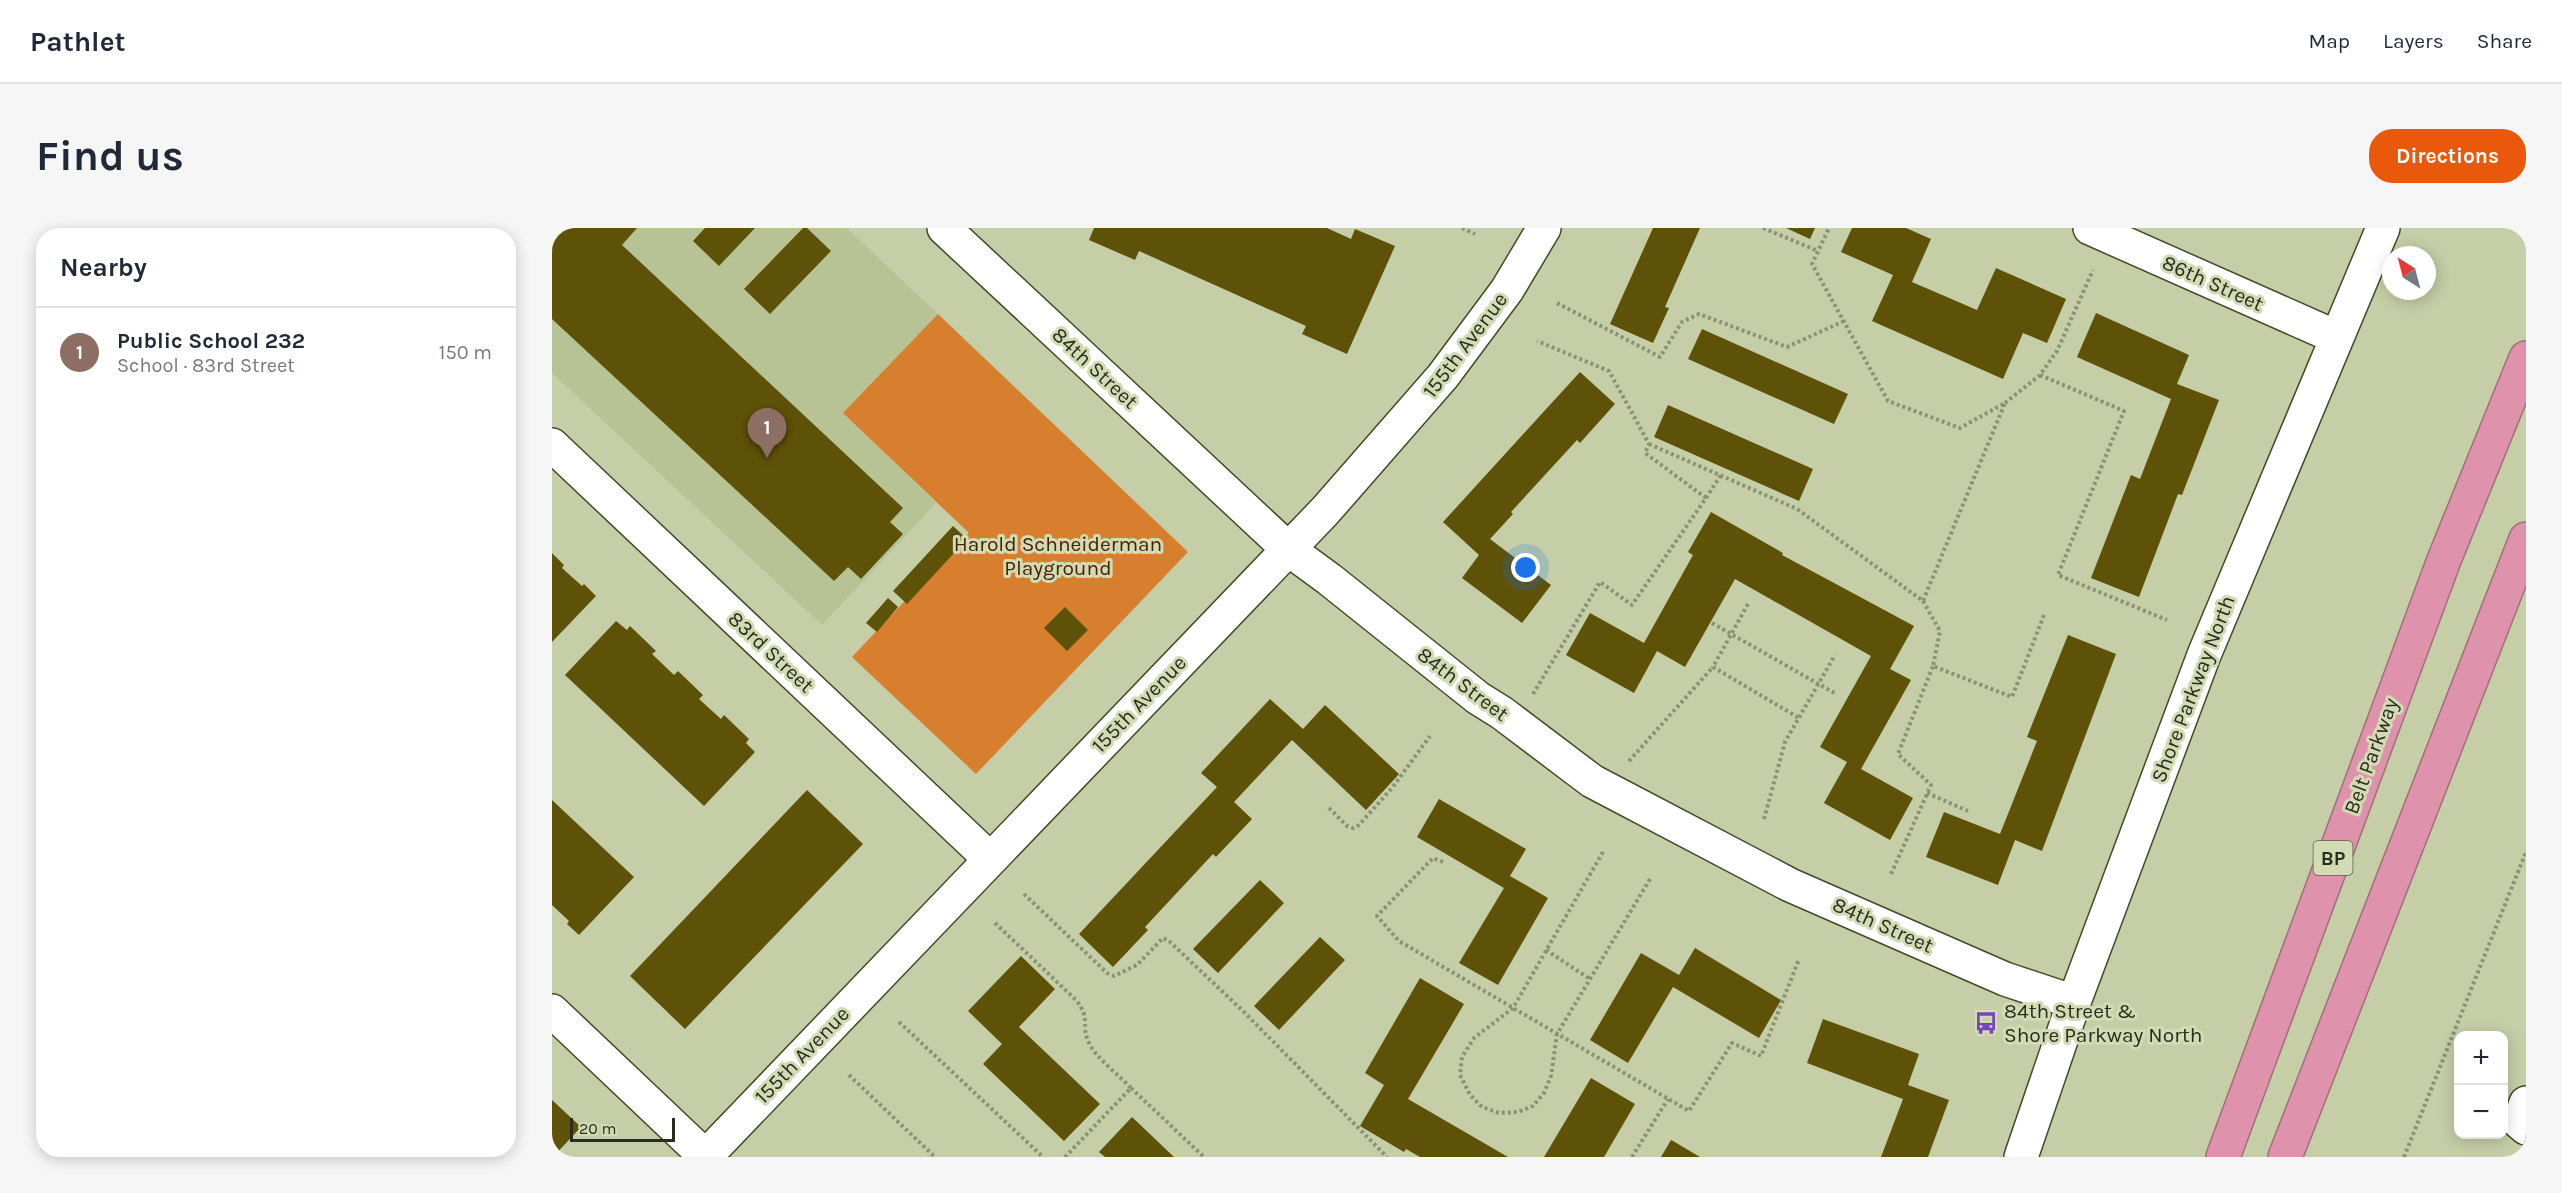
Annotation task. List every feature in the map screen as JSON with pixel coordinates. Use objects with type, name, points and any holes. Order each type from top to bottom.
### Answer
[{"type":"highway","name":"Belt Parkway","points":[[2223,1157],[2439,571],[2526,358]]},
{"type":"highway","points":[[2285,1157],[2526,538]]},
{"type":"street","name":"84th Street","points":[[944,228],[1288,549],[1478,698],[1502,713],[1592,781],[1790,885],[2005,979],[2074,1002]]},
{"type":"street","name":"155th Avenue","points":[[705,1157],[1325,511],[1443,376],[1507,290],[1544,228]]},
{"type":"street","name":"86th Street","points":[[2090,228],[2336,337]]},
{"type":"street","name":"Shore Parkway North","points":[[2021,1157],[2074,1002],[2204,655],[2383,228]]},
{"type":"street","name":"83rd Street","points":[[552,445],[990,859]]},
{"type":"street","points":[[552,1011],[705,1157]]},
{"type":"path","points":[[1462,228],[1475,234]]},
{"type":"path","points":[[1763,228],[1818,251]]},
{"type":"path","points":[[1829,228],[1812,264],[1888,401],[1959,428],[2005,403],[2040,375],[2057,351],[2093,270]]},
{"type":"path","points":[[1557,303],[1660,357],[1682,322],[1699,314],[1787,347],[1844,321]]},
{"type":"path","points":[[1537,341],[1609,371],[1649,444],[1797,509],[1923,601],[1940,631],[1934,666],[1898,754],[1931,785],[1891,874]]},
{"type":"path","points":[[2040,375],[2124,411],[2058,575],[2167,620]]},
{"type":"path","points":[[1923,601],[2005,403]]},
{"type":"path","points":[[1649,444],[1645,453],[1706,498]]},
{"type":"path","points":[[1530,700],[1600,582],[1632,605],[1721,476]]},
{"type":"path","points":[[1629,761],[1713,667],[1748,604]]},
{"type":"path","points":[[1934,666],[2012,697],[2044,615]]},
{"type":"path","points":[[1712,623],[1836,694]]},
{"type":"path","points":[[1764,819],[1785,742],[1835,655]]},
{"type":"path","points":[[1713,667],[1799,718]]},
{"type":"path","points":[[1329,808],[1347,826],[1353,828],[1359,825],[1392,788],[1430,736]]},
{"type":"path","points":[[1927,793],[1968,812]]},
{"type":"path","points":[[1603,852],[1513,1008],[1473,1038],[1462,1057],[1460,1075],[1470,1095],[1482,1107],[1499,1113],[1518,1112],[1533,1106],[1544,1093],[1551,1076],[1557,1034],[1650,879]]},
{"type":"path","points":[[2404,1157],[2526,852]]},
{"type":"path","points":[[1443,862],[1433,858],[1377,916],[1399,941],[1689,1111],[1732,1043],[1761,1056],[1799,959]]},
{"type":"path","points":[[1024,894],[1107,973],[1113,976],[1137,965],[1163,939],[1169,941],[1243,1011],[1387,1157]]},
{"type":"path","points":[[995,923],[1086,1012],[1086,1035],[1090,1047],[1204,1157]]},
{"type":"path","points":[[1546,950],[1590,979]]},
{"type":"path","points":[[899,1022],[1042,1157]]},
{"type":"path","points":[[849,1075],[935,1157]]},
{"type":"path","points":[[1065,1157],[1131,1088]]},
{"type":"path","points":[[1632,1157],[1668,1099]]},
{"type":"shaded area","points":[[552,228],[847,228],[938,314],[844,413],[936,503],[822,625],[552,373]]},
{"type":"green space","name":"Harold Schneiderman Playground","points":[[938,314],[1188,552],[976,774],[852,657],[969,533],[843,413]]},
{"type":"building","points":[[552,228],[637,228],[622,245],[903,508],[890,522],[903,534],[861,579],[848,567],[834,581],[552,319]]},
{"type":"building","points":[[705,228],[755,228],[719,266],[693,241]]},
{"type":"building","points":[[803,228],[807,228],[831,251],[770,314],[744,289]]},
{"type":"building","points":[[1094,228],[1327,228],[1351,239],[1355,229],[1395,246],[1347,354],[1302,334],[1306,326],[1139,251],[1135,260],[1089,240]]},
{"type":"building","points":[[1653,228],[1700,228],[1665,307],[1669,308],[1653,343],[1610,324]]},
{"type":"building","points":[[1786,228],[1815,228],[1810,239]]},
{"type":"building","points":[[1852,228],[1906,228],[1931,239],[1912,282],[1977,310],[1996,268],[2066,299],[2047,343],[2023,333],[2003,379],[1872,321],[1893,275],[1841,252]]},
{"type":"building","points":[[2096,313],[2189,355],[2177,384],[2219,400],[2182,495],[2178,494],[2139,597],[2091,578],[2131,475],[2140,479],[2171,399],[2077,357]]},
{"type":"building","points":[[1702,329],[1848,394],[1834,424],[1688,359]]},
{"type":"building","points":[[1580,372],[1615,404],[1580,443],[1577,440],[1511,512],[1513,514],[1490,539],[1551,585],[1522,623],[1462,578],[1479,555],[1443,522]]},
{"type":"building","points":[[1668,405],[1813,469],[1799,501],[1654,437]]},
{"type":"building","points":[[1711,512],[1783,553],[1782,555],[1914,626],[1890,669],[1911,680],[1861,769],[1913,798],[1890,840],[1824,803],[1847,762],[1820,747],[1871,656],[1735,579],[1685,667],[1657,651],[1634,693],[1566,655],[1590,613],[1644,643],[1693,555],[1688,552]]},
{"type":"building","points":[[953,526],[967,539],[907,604],[893,591]]},
{"type":"building","points":[[552,553],[564,565],[562,568],[596,596],[552,642]]},
{"type":"building","points":[[888,598],[898,607],[877,632],[866,623]]},
{"type":"building","points":[[1065,607],[1088,630],[1067,651],[1044,628]]},
{"type":"building","points":[[616,621],[627,630],[630,626],[656,651],[652,654],[674,675],[678,671],[703,695],[699,699],[721,719],[724,715],[749,739],[746,743],[755,752],[704,806],[565,675]]},
{"type":"building","points":[[2068,635],[2116,654],[2042,851],[2015,840],[1998,885],[1926,857],[1944,812],[2000,834],[2037,741],[2027,737]]},
{"type":"building","points":[[1270,699],[1303,729],[1325,705],[1399,774],[1366,810],[1292,740],[1234,802],[1252,819],[1216,857],[1213,854],[1145,927],[1148,930],[1113,967],[1079,934],[1217,787],[1201,773]]},
{"type":"building","points":[[807,790],[863,844],[685,1029],[630,976]]},
{"type":"building","points":[[1439,799],[1526,849],[1510,876],[1548,898],[1498,985],[1459,963],[1504,888],[1417,837]]},
{"type":"building","points":[[552,800],[634,877],[579,935],[567,924],[569,921],[552,905]]},
{"type":"building","points":[[1260,880],[1284,903],[1218,973],[1193,949]]},
{"type":"building","points":[[1320,937],[1345,960],[1279,1030],[1254,1006]]},
{"type":"building","points":[[1695,948],[1781,1000],[1759,1038],[1673,987],[1628,1063],[1590,1040],[1641,953],[1679,975]]},
{"type":"building","points":[[1021,956],[1055,989],[1019,1027],[1100,1104],[1064,1141],[983,1064],[1002,1044],[968,1011]]},
{"type":"building","points":[[1420,978],[1464,1004],[1408,1099],[1508,1157],[1420,1157],[1406,1149],[1404,1152],[1360,1126],[1384,1085],[1365,1073]]},
{"type":"building","points":[[1823,1019],[1919,1054],[1908,1085],[1949,1100],[1928,1157],[1881,1157],[1903,1099],[1807,1063]]},
{"type":"building","points":[[1591,1078],[1635,1104],[1604,1157],[1544,1157]]},
{"type":"building","points":[[552,1100],[581,1127],[553,1157],[552,1157]]},
{"type":"building","points":[[1132,1117],[1174,1157],[1105,1157],[1099,1152]]},
{"type":"building","points":[[1671,1140],[1673,1141],[1700,1157],[1661,1157]]},
{"type":"place","name":"Public School 232","points":[[767,458]]},
{"type":"place","name":"84th Street & Shore Parkway North","points":[[1986,1023]]}]
